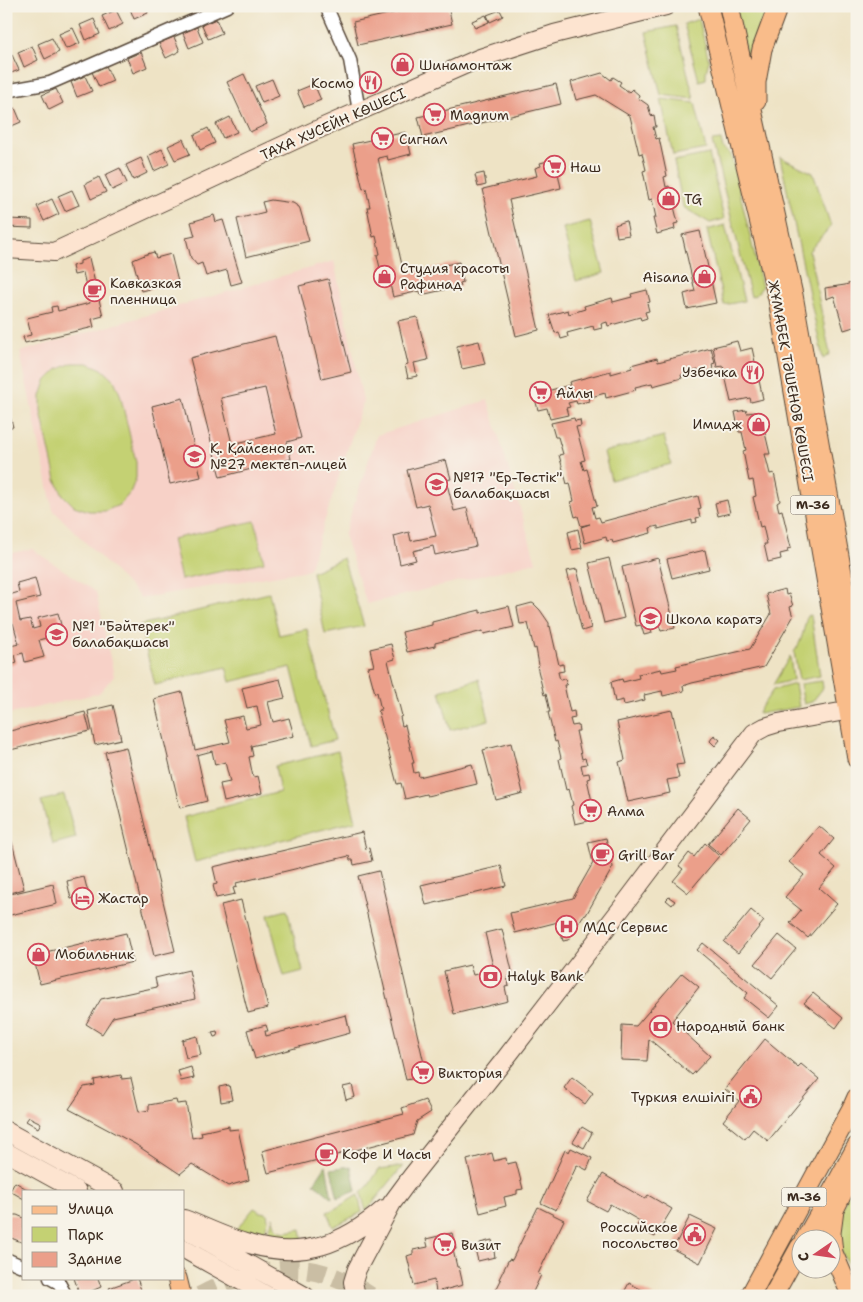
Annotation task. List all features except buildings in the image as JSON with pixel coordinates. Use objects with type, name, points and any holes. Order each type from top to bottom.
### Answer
[{"type":"main road","name":"ЖҰМАБЕК ТӘШЕНОВ КӨШЕСІ","points":[[708,6],[778,299],[852,709],[857,759]]},
{"type":"main road","name":"ЖҰМАБЕК ТӘШЕНОВ КӨШЕСІ","points":[[729,6],[793,295],[857,658]]},
{"type":"main road","points":[[755,124],[756,82],[762,49],[778,6]]},
{"type":"main road","name":"M-36","points":[[750,1296],[857,1097]]},
{"type":"main road","name":"M-36","points":[[811,1230],[857,1146]]},
{"type":"main road","points":[[853,1296],[833,1253],[831,1232],[834,1210],[857,1163]]},
{"type":"main road","points":[[773,1296],[790,1265]]},
{"type":"main road","points":[[178,1280],[180,1290],[179,1296]]},
{"type":"street","points":[[6,91],[50,83],[227,6]]},
{"type":"street","points":[[326,6],[350,60],[359,111]]},
{"type":"street","name":"ТАХА ХУСЕЙН КӨШЕСІ","points":[[6,249],[54,252],[359,111],[480,58],[554,34],[666,6]]},
{"type":"street","points":[[356,1296],[353,1282],[357,1269],[392,1203],[542,1012],[754,733],[778,723],[852,709]]},
{"type":"street","points":[[6,1130],[113,1190]]},
{"type":"street","points":[[6,1152],[75,1190]]},
{"type":"street","points":[[42,1172],[52,1156]]},
{"type":"street","points":[[185,1219],[250,1245],[300,1250],[342,1239],[370,1222],[392,1203]]},
{"type":"street","points":[[185,1230],[305,1296]]},
{"type":"street","points":[[185,1250],[268,1296]]},
{"type":"street","points":[[6,1258],[22,1265]]},
{"type":"street","points":[[54,1280],[59,1283],[66,1296]]},
{"type":"shaded area","name":"Қ. Қайсенов ат. №27 мектеп-лицей","points":[[334,261],[363,401],[309,570],[141,598],[53,510],[20,352]]},
{"type":"shaded area","name":"№17 \"Ер-Төстік\" балабақшасы","points":[[488,400],[536,562],[367,604],[344,535],[377,435]]},
{"type":"shaded area","name":"№1 \"Бәйтерек\" балабақшасы","points":[[32,549],[96,592],[114,676],[99,693],[6,715],[6,554]]},
{"type":"green space","points":[[735,6],[771,6],[758,29],[750,72]]},
{"type":"green space","points":[[699,19],[709,61],[706,79],[699,81],[684,24]]},
{"type":"green space","points":[[676,26],[694,99],[661,95],[646,32]]},
{"type":"green space","points":[[661,99],[695,103],[706,149],[673,155]]},
{"type":"green space","points":[[721,140],[723,149],[731,155],[762,287],[757,294],[751,297],[712,141]]},
{"type":"green space","points":[[709,154],[724,219],[710,223],[683,207],[674,161]]},
{"type":"green space","points":[[780,157],[813,173],[831,226],[809,251],[830,354],[823,359]]},
{"type":"green space","points":[[590,221],[604,273],[576,281],[563,228]]},
{"type":"green space","points":[[725,225],[744,301],[724,305],[707,230]]},
{"type":"green space","points":[[72,363],[88,363],[102,369],[114,380],[120,394],[136,462],[136,478],[130,493],[119,505],[105,511],[89,511],[74,506],[63,495],[56,480],[41,412],[41,396],[46,381],[57,370]]},
{"type":"green space","points":[[664,436],[671,464],[611,480],[604,452]]},
{"type":"green space","points":[[255,521],[264,562],[181,580],[172,539]]},
{"type":"green space","points":[[343,558],[364,626],[325,634],[312,572]]},
{"type":"green space","points":[[269,593],[279,635],[307,629],[335,740],[311,746],[291,667],[230,682],[226,667],[155,685],[140,625]]},
{"type":"green space","points":[[811,615],[820,676],[799,680],[794,652],[801,639],[807,616]]},
{"type":"green space","points":[[790,656],[793,680],[773,685]]},
{"type":"green space","points":[[479,679],[489,720],[450,730],[440,691]]},
{"type":"green space","points":[[822,681],[823,688],[812,702],[804,704],[800,684]]},
{"type":"green space","points":[[795,684],[799,707],[759,714],[758,712],[773,690]]},
{"type":"green space","points":[[338,751],[356,821],[195,862],[184,817],[280,792],[275,766]]},
{"type":"green space","points":[[64,795],[76,838],[53,844],[41,801]]},
{"type":"green space","points":[[287,910],[303,971],[284,976],[268,915]]},
{"type":"green space","points":[[326,1165],[332,1198],[314,1183]]},
{"type":"green space","points":[[351,1166],[356,1191],[338,1198],[331,1169]]},
{"type":"green space","points":[[403,1166],[366,1211],[361,1193],[369,1185],[379,1169]]},
{"type":"green space","points":[[857,1173],[857,1274],[847,1262],[840,1247],[839,1227],[849,1191]]},
{"type":"green space","points":[[358,1195],[362,1212],[333,1227],[327,1212]]},
{"type":"green space","points":[[254,1208],[267,1213],[268,1220],[262,1240],[236,1230]]},
{"type":"green space","points":[[273,1217],[274,1223],[279,1230],[286,1232],[301,1229],[303,1241],[266,1240]]},
{"type":"tunnel","points":[[200,1296],[245,1277],[278,1270],[294,1269],[310,1270],[331,1276],[370,1296]]},
{"type":"place","name":"Шинамонтаж","points":[[403,65]]},
{"type":"place","name":"Космо","points":[[370,83]]},
{"type":"place","name":"Magnum","points":[[434,115]]},
{"type":"place","name":"Сигнал","points":[[383,139]]},
{"type":"place","name":"Наш","points":[[554,167]]},
{"type":"place","name":"TG","points":[[668,199]]},
{"type":"place","name":"Студия красоты Рафинад","points":[[384,276]]},
{"type":"place","name":"Aisana","points":[[705,277]]},
{"type":"place","name":"Кавказкая пленница","points":[[94,291]]},
{"type":"place","name":"Узбечка","points":[[753,372]]},
{"type":"place","name":"Айлы","points":[[540,393]]},
{"type":"place","name":"Имидж","points":[[758,424]]},
{"type":"place","name":"Қ. Қайсенов ат. №27 мектеп-лицей","points":[[194,456]]},
{"type":"place","name":"№17 \"Ер-Төстік\" балабақшасы","points":[[437,485]]},
{"type":"place","name":"Школа каратэ","points":[[650,619]]},
{"type":"place","name":"№1 \"Бәйтерек\" балабақшасы","points":[[56,634]]},
{"type":"place","name":"Алма","points":[[591,811]]},
{"type":"place","name":"Grill Bar","points":[[602,855]]},
{"type":"place","name":"Жастар","points":[[82,898]]},
{"type":"place","name":"МДС Сервис","points":[[567,927]]},
{"type":"place","name":"Мобильник","points":[[39,954]]},
{"type":"place","name":"Halyk Bank","points":[[491,976]]},
{"type":"place","name":"Народный банк","points":[[660,1026]]},
{"type":"place","name":"Виктория","points":[[422,1073]]},
{"type":"place","name":"Түркия елшілігі","points":[[751,1097]]},
{"type":"place","name":"Кофе И Часы","points":[[326,1154]]},
{"type":"place","name":"Российское посольство","points":[[694,1235]]},
{"type":"place","name":"Визит","points":[[445,1245]]}]
